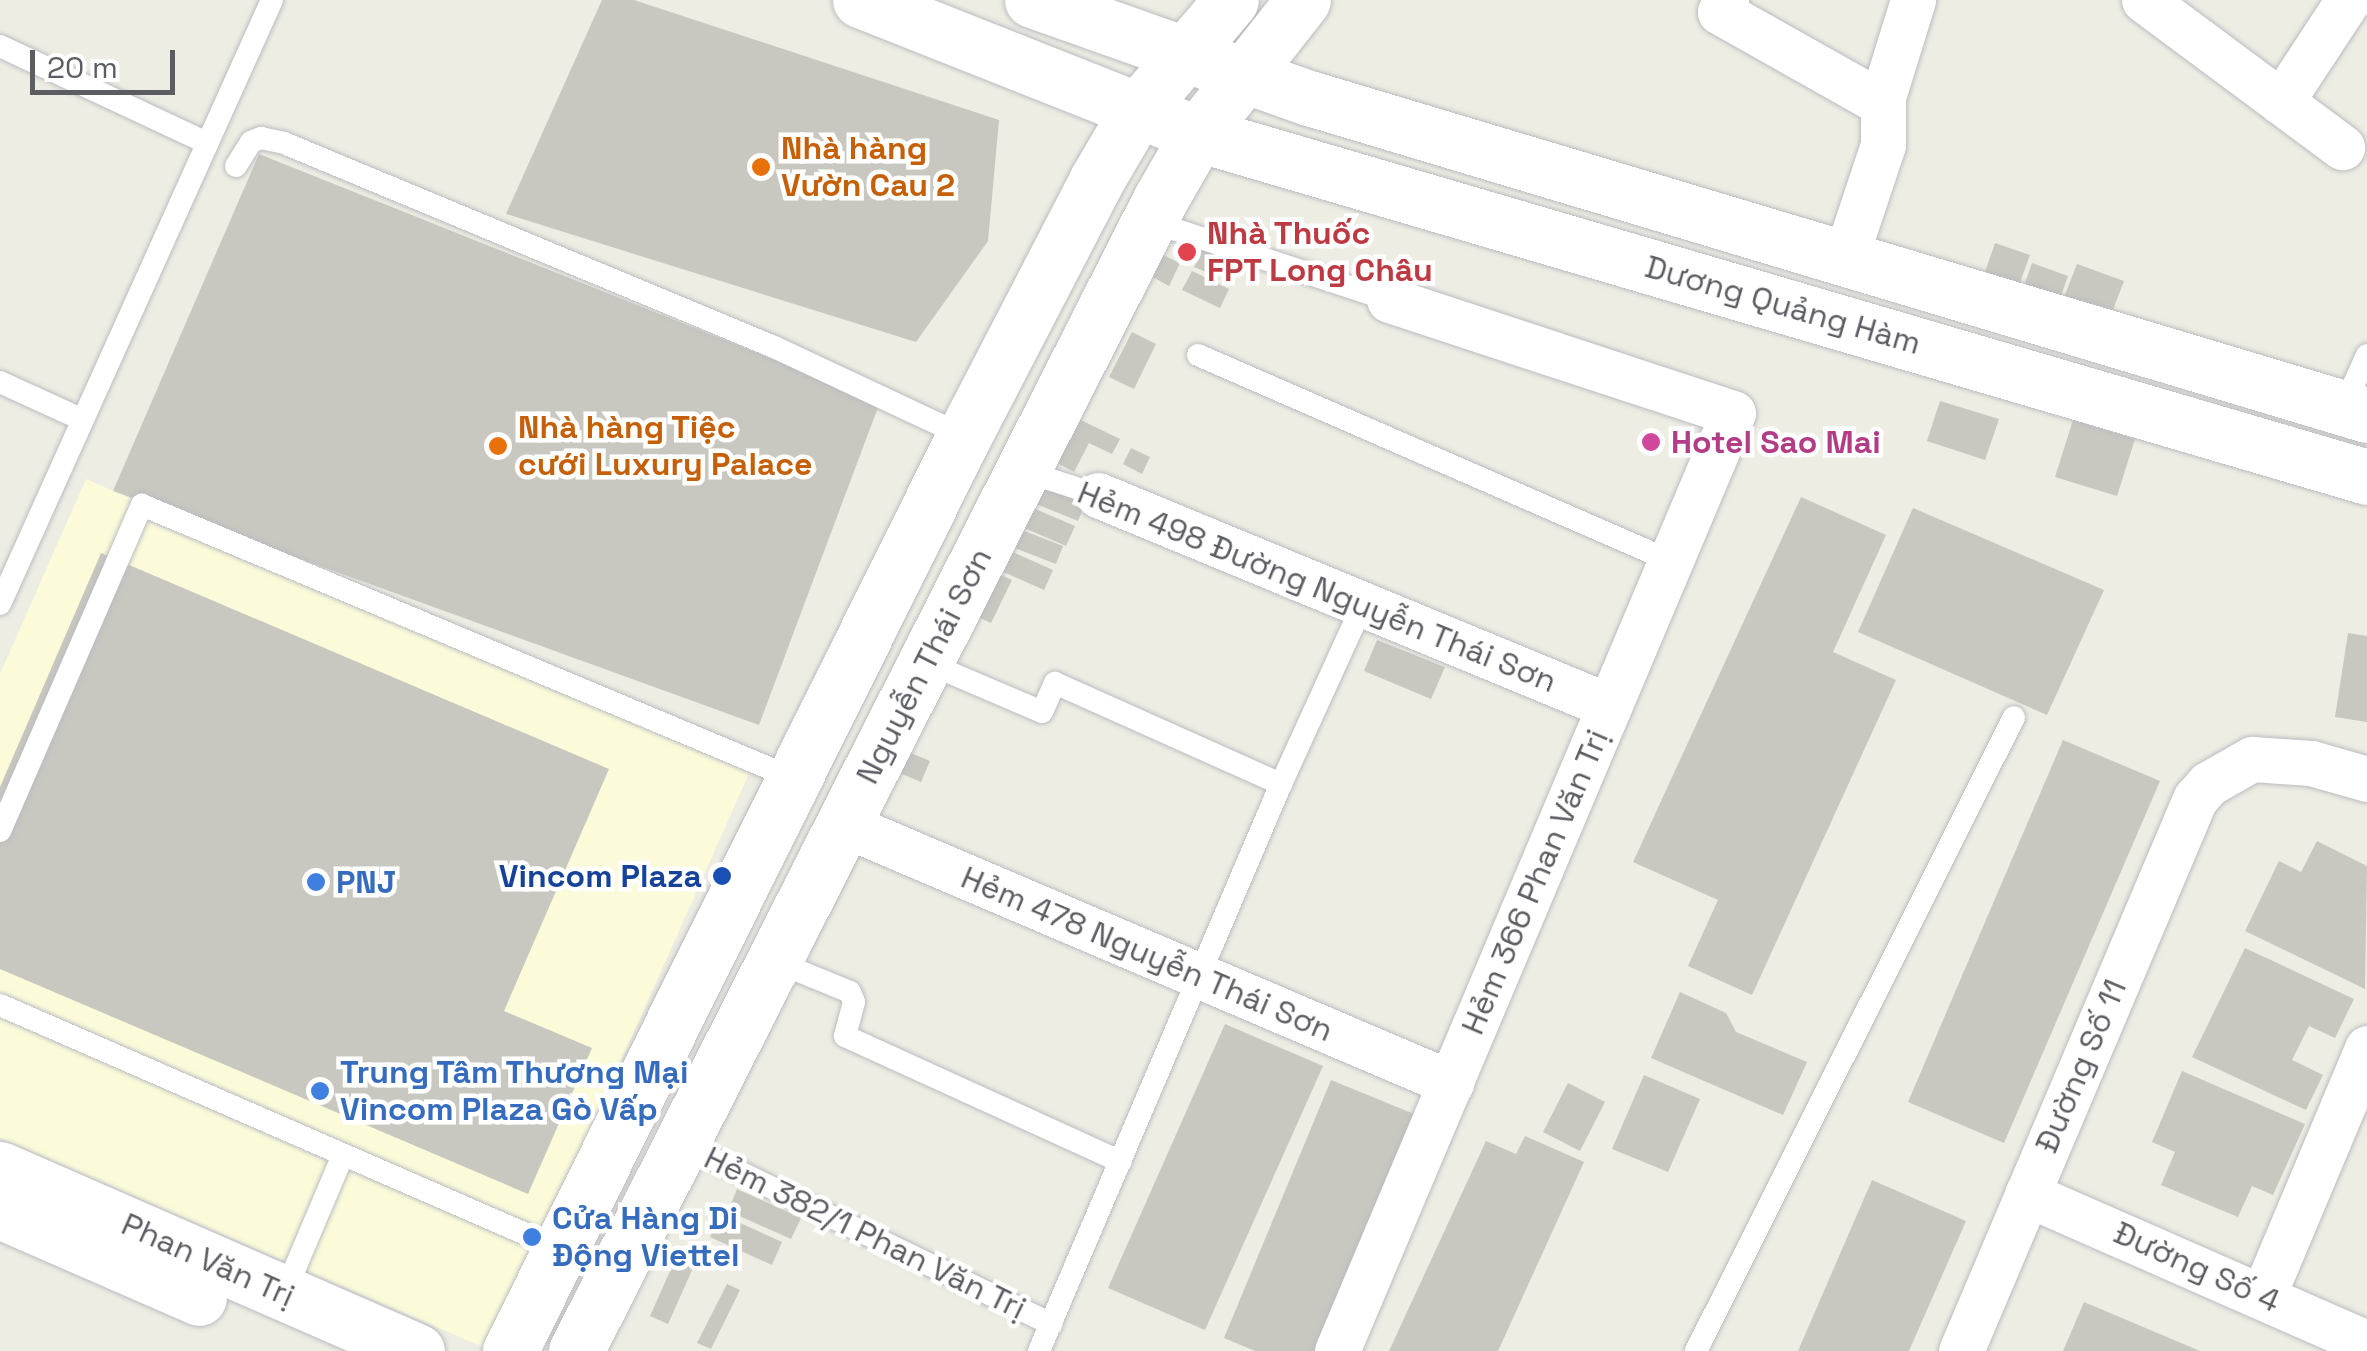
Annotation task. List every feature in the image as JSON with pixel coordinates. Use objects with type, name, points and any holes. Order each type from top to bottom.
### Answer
[{"type":"main road","points":[[860,0],[1137,111]]},
{"type":"main road","points":[[1032,0],[1184,55]]},
{"type":"main road","name":"Nguyễn Thái Sơn","points":[[510,1351],[563,1251],[964,436],[1096,181],[1137,111],[1230,0]]},
{"type":"main road","name":"Nguyễn Thái Sơn","points":[[576,1351],[678,1143],[1149,222],[1198,134],[1303,0]]},
{"type":"main road","name":"Dương Quảng Hàm","points":[[1184,55],[2355,412]]},
{"type":"main road","name":"Dương Quảng Hàm","points":[[1137,111],[1198,134],[2367,477]]},
{"type":"main road","name":"Phan Văn Trị","points":[[0,1169],[417,1351]]},
{"type":"main road","name":"Phan Văn Trị","points":[[0,1212],[321,1351]]},
{"type":"street","points":[[1726,0],[1720,12],[1869,96],[1883,97]]},
{"type":"street","points":[[1845,259],[1884,145],[1883,97],[1913,0]]},
{"type":"street","points":[[2281,102],[2348,0]]},
{"type":"street","points":[[2149,2],[2342,146]]},
{"type":"street","name":"Hẻm 366 Phan Văn Trị","points":[[1338,1351],[1733,414],[1389,300]]},
{"type":"street","name":"Hẻm 498 Đường Nguyễn Thái Sơn","points":[[1098,494],[1609,706]]},
{"type":"street","name":"Đường Số 11","points":[[1961,1351],[2187,818],[2208,784],[2252,759],[2310,763],[2367,779]]},
{"type":"street","name":"Hẻm 478 Nguyễn Thái Sơn","points":[[843,824],[1451,1083]]},
{"type":"street","points":[[2263,1296],[2367,1048]]},
{"type":"street","name":"Đường Số 4","points":[[2027,1194],[2367,1343]]},
{"type":"lane","points":[[0,604],[272,0]]},
{"type":"lane","points":[[0,46],[208,142]]},
{"type":"lane","points":[[236,166],[251,142],[261,138],[316,155],[490,232],[774,346],[964,436]]},
{"type":"lane","points":[[1149,222],[1389,300]]},
{"type":"lane","points":[[1198,355],[1673,562]]},
{"type":"lane","points":[[2355,412],[2367,355]]},
{"type":"lane","points":[[0,382],[81,419]]},
{"type":"lane","name":"Hẻm 498 Đường Nguyễn Thái Sơn","points":[[1024,471],[1098,494]]},
{"type":"lane","points":[[0,831],[142,505],[795,779]]},
{"type":"lane","points":[[1040,1351],[1202,977],[1280,784],[1363,604]]},
{"type":"lane","points":[[925,662],[1042,712],[1055,683],[1280,784]]},
{"type":"lane","points":[[1696,1351],[2014,718]]},
{"type":"lane","points":[[772,960],[850,992],[854,1002],[844,1028],[845,1036],[1122,1162]]},
{"type":"lane","points":[[0,1005],[563,1251]]},
{"type":"lane","name":"Hẻm 382/1 Phan Văn Trị","points":[[678,1143],[1051,1324]]},
{"type":"lane","points":[[284,1294],[344,1155]]},
{"type":"shaded area","name":"Vincom Plaza","points":[[86,479],[751,769],[492,1351],[0,1138],[0,674]]},
{"type":"building","name":"Nhà hàng Vườn Cau 2","points":[[602,0],[634,0],[999,120],[988,241],[916,342],[506,214]]},
{"type":"building","name":"Nhà hàng Tiệc cưới Luxury Palace","points":[[259,154],[880,402],[759,725],[113,491]]},
{"type":"building","points":[[1207,241],[1225,251],[1213,275],[1194,267]]},
{"type":"building","points":[[1995,243],[2030,255],[2009,313],[1983,278]]},
{"type":"building","points":[[1161,254],[1180,263],[1169,286],[1151,276]]},
{"type":"building","points":[[2032,263],[2068,276],[2050,327],[2014,315]]},
{"type":"building","points":[[2077,264],[2124,281],[2101,341],[2054,323]]},
{"type":"building","points":[[1192,271],[1229,289],[1220,308],[1182,290]]},
{"type":"building","points":[[1132,332],[1156,344],[1134,389],[1109,377]]},
{"type":"building","points":[[1940,401],[1999,419],[1985,460],[1927,441]]},
{"type":"building","points":[[1060,410],[1120,439],[1112,454],[1089,443],[1074,472],[1057,463]]},
{"type":"building","points":[[2073,420],[2135,439],[2117,496],[2055,477]]},
{"type":"building","points":[[1131,448],[1150,457],[1142,474],[1123,464]]},
{"type":"building","points":[[1031,480],[1086,501],[1078,521],[1024,499]]},
{"type":"building","points":[[1801,497],[1886,535],[1833,652],[1896,680],[1752,995],[1688,966],[1718,900],[1633,862]]},
{"type":"building","points":[[1019,502],[1075,526],[1066,546],[1010,522]]},
{"type":"building","points":[[1913,508],[2104,590],[2047,715],[1858,632]]},
{"type":"building","points":[[1006,524],[1063,546],[1056,564],[999,542]]},
{"type":"building","points":[[997,545],[1053,570],[1044,590],[988,565]]},
{"type":"building","points":[[101,553],[609,769],[504,1011],[592,1048],[528,1194],[0,969],[0,787]]},
{"type":"building","points":[[988,569],[1012,580],[991,623],[967,612]]},
{"type":"building","points":[[2348,633],[2367,636],[2367,722],[2335,717]]},
{"type":"building","points":[[1377,640],[1445,667],[1431,699],[1364,671]]},
{"type":"building","points":[[2063,740],[2160,781],[2004,1143],[1908,1102]]},
{"type":"building","points":[[899,748],[930,761],[921,782],[890,769]]},
{"type":"building","points":[[2317,841],[2367,866],[2365,989],[2245,931],[2279,861],[2301,872]]},
{"type":"building","points":[[2245,948],[2354,999],[2335,1038],[2309,1026],[2292,1060],[2323,1075],[2306,1110],[2192,1057]]},
{"type":"building","points":[[1680,992],[1726,1013],[1736,1032],[1807,1062],[1783,1115],[1651,1058]]},
{"type":"building","points":[[1225,1024],[1323,1066],[1205,1330],[1108,1288]]},
{"type":"building","points":[[2182,1071],[2305,1124],[2273,1195],[2252,1186],[2238,1217],[2161,1185],[2175,1152],[2152,1142]]},
{"type":"building","points":[[1644,1075],[1700,1099],[1668,1172],[1612,1149]]},
{"type":"building","points":[[1331,1080],[1419,1116],[1320,1351],[1255,1351],[1224,1338]]},
{"type":"building","points":[[1568,1083],[1605,1102],[1580,1151],[1543,1132]]},
{"type":"building","points":[[1525,1136],[1584,1162],[1498,1351],[1389,1351],[1486,1141],[1516,1154]]},
{"type":"building","points":[[1872,1180],[1966,1221],[1909,1351],[1798,1351]]},
{"type":"building","points":[[737,1189],[801,1218],[791,1239],[728,1211]]},
{"type":"building","points":[[720,1214],[782,1242],[772,1265],[710,1237]]},
{"type":"building","points":[[675,1260],[693,1268],[668,1324],[650,1316]]},
{"type":"building","points":[[727,1284],[740,1290],[711,1349],[697,1343]]},
{"type":"building","points":[[2084,1302],[2200,1351],[2063,1351]]},
{"type":"place","name":"Nhà hàng Vườn Cau 2","points":[[761,167]]},
{"type":"place","name":"Nhà Thuốc FPT Long Châu","points":[[1187,252]]},
{"type":"place","name":"Hotel Sao Mai","points":[[1651,442]]},
{"type":"place","name":"Nhà hàng Tiệc cưới Luxury Palace","points":[[498,446]]},
{"type":"place","name":"Vincom Plaza","points":[[722,876]]},
{"type":"place","name":"PNJ","points":[[316,882]]},
{"type":"place","name":"Trung Tâm Thương Mại Vincom Plaza Gò Vấp","points":[[320,1091]]},
{"type":"place","name":"Cửa Hàng Di Động Viettel","points":[[532,1237]]}]
